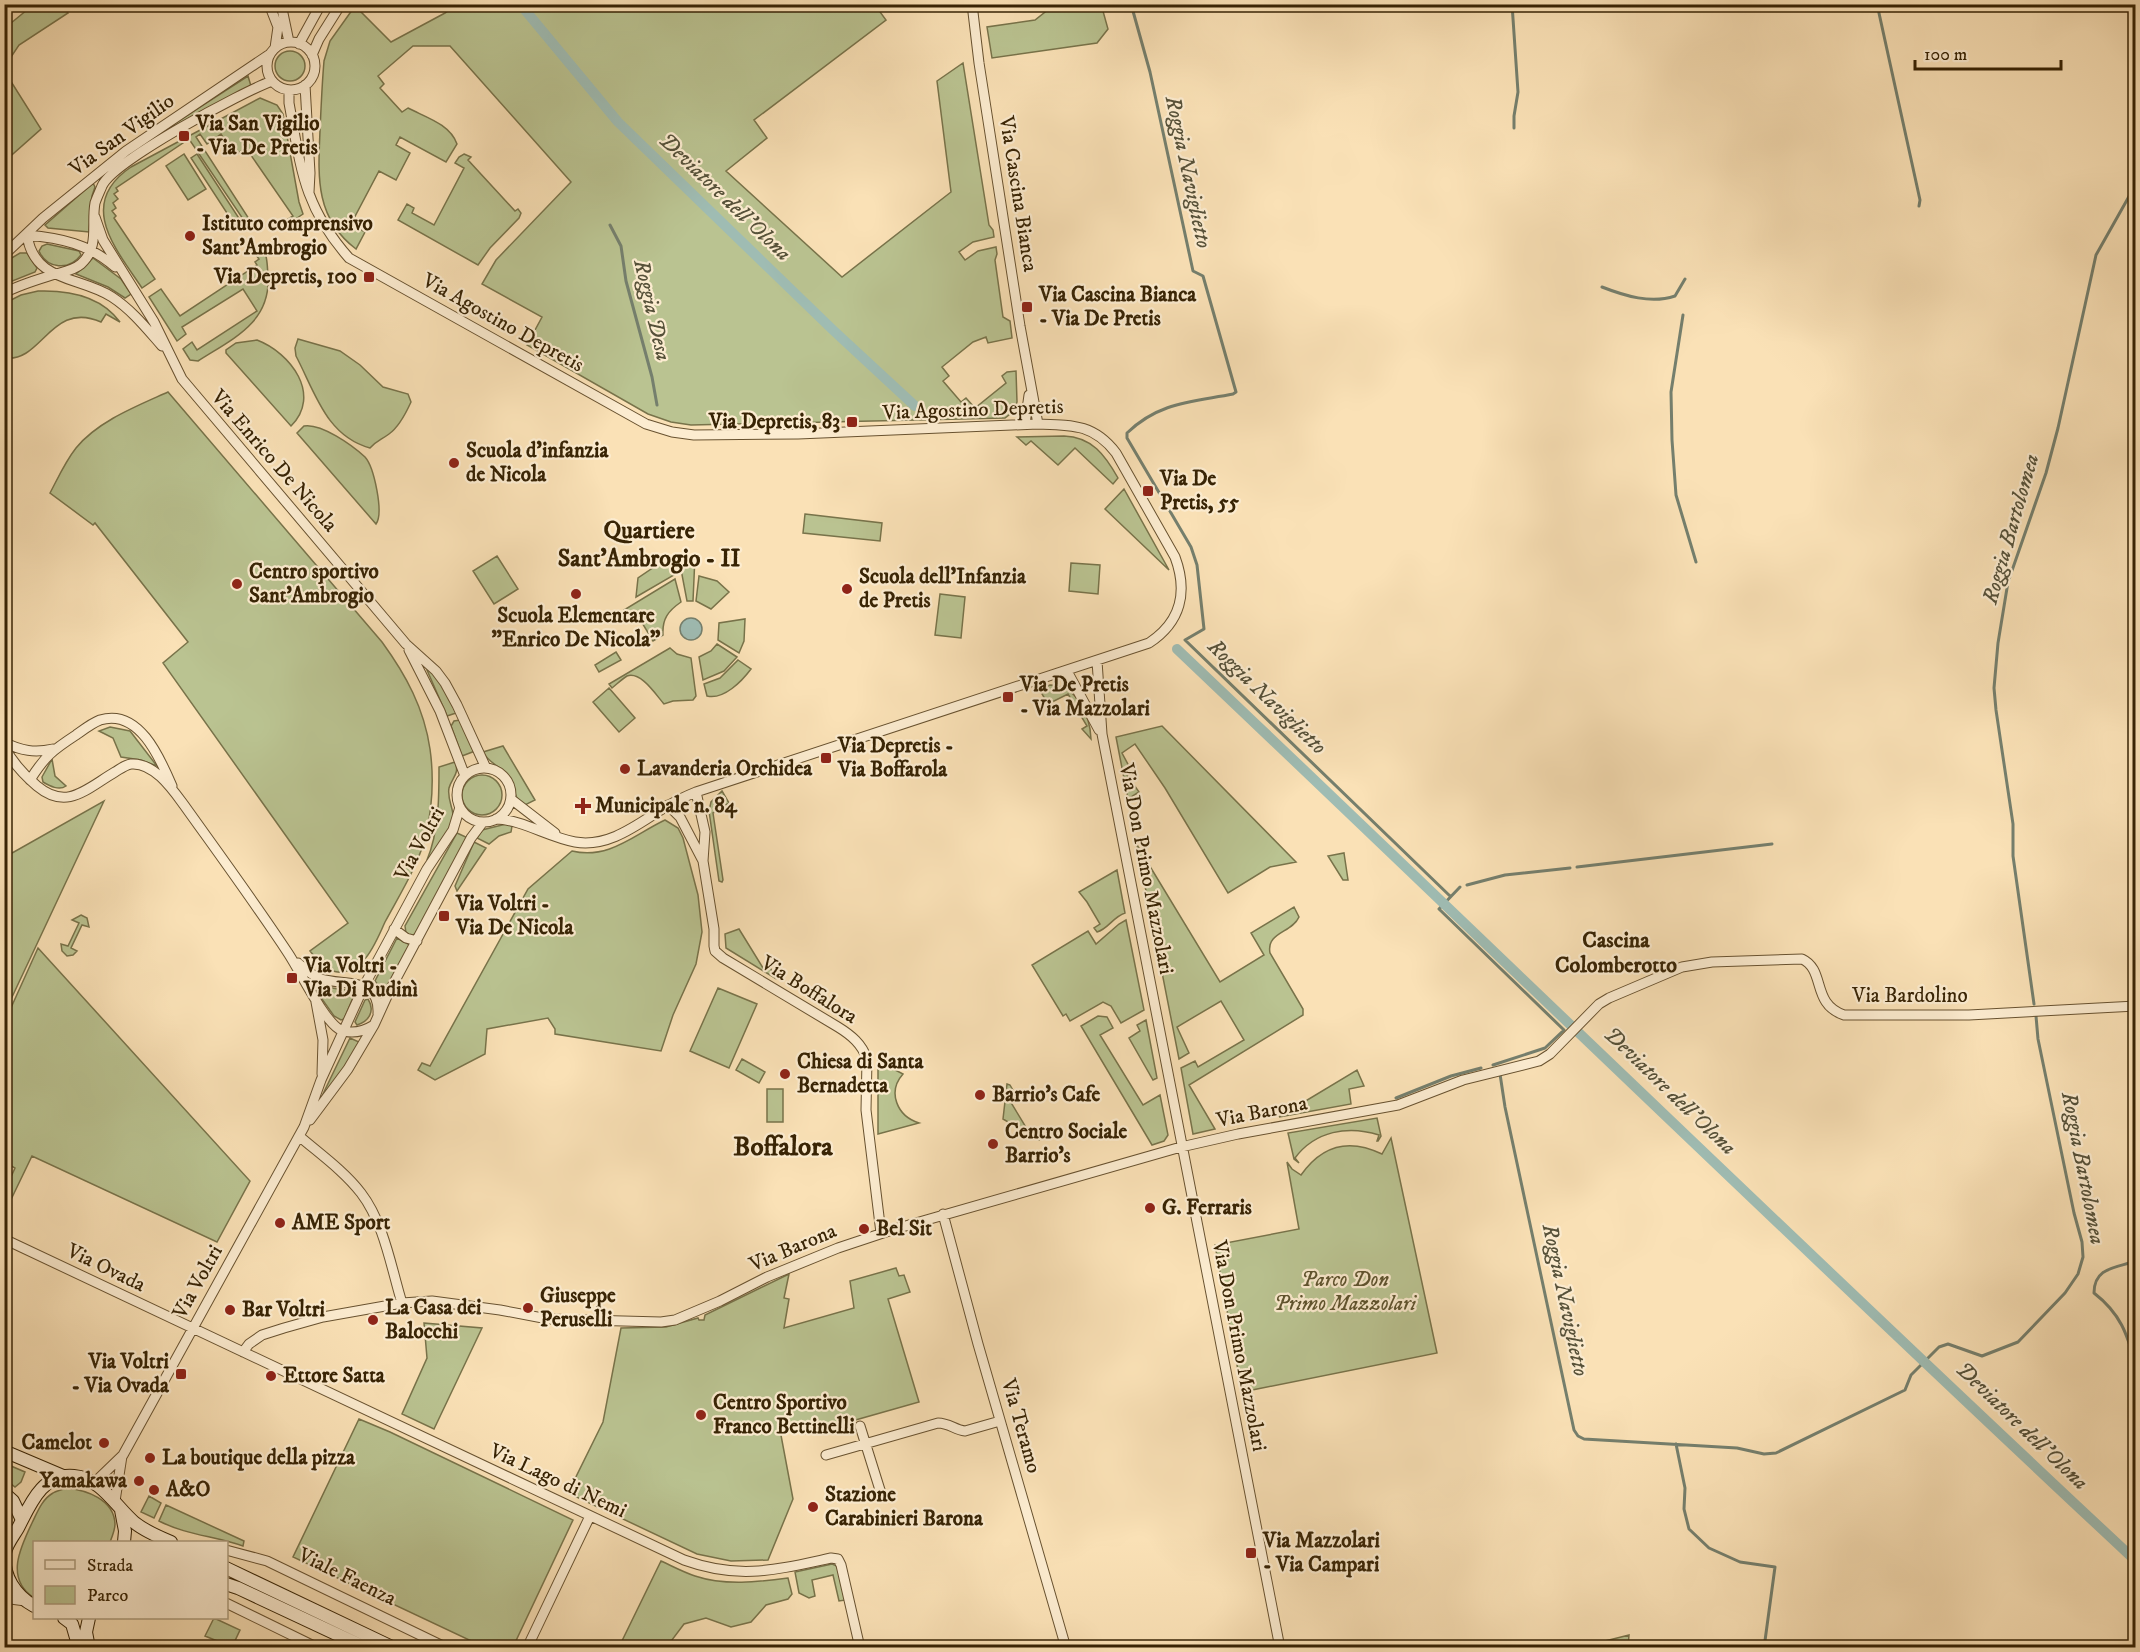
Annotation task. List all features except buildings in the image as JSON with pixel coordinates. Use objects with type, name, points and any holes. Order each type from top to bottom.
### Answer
[{"type":"main road","points":[[4,1451],[63,1476]]},
{"type":"main road","points":[[30,1603],[10,1582],[5,1553],[38,1491],[49,1481],[63,1476],[76,1476],[94,1483],[137,1524],[169,1541]]},
{"type":"main road","points":[[4,1493],[13,1501],[22,1520]]},
{"type":"main road","points":[[117,1503],[125,1531],[124,1541]]},
{"type":"main road","name":"Viale Faenza","points":[[228,1569],[394,1647]]},
{"type":"main road","points":[[228,1585],[366,1647]]},
{"type":"main road","points":[[66,1619],[72,1624],[79,1647]]},
{"type":"main road","points":[[89,1619],[86,1632],[89,1647]]},
{"type":"street","points":[[269,4],[278,27],[267,68],[272,81],[289,90],[305,85],[313,74],[312,55],[319,39],[341,4]]},
{"type":"street","points":[[281,4],[294,43],[312,55]]},
{"type":"street","points":[[272,51],[294,43],[321,4]]},
{"type":"street","name":"Via Cascina Bianca","points":[[972,4],[979,63],[1030,389],[1038,424]]},
{"type":"street","name":"Via San Vigilio","points":[[4,255],[43,218],[126,151],[272,51]]},
{"type":"street","name":"Via San Vigilio","points":[[90,250],[94,234],[95,204],[103,183],[110,174],[189,124],[272,81]]},
{"type":"street","name":"Via Agostino Depretis","points":[[305,85],[309,194]]},
{"type":"street","name":"Via Agostino Depretis","points":[[289,90],[302,175],[322,224],[349,258],[646,424],[672,432],[694,435],[798,434],[1025,424],[1074,425],[1087,429],[1107,441],[1135,485],[1175,557],[1180,571],[1182,586],[1180,604],[1174,618],[1168,627],[1149,643],[696,792],[668,805],[618,835],[604,840],[580,843],[513,822],[495,819]]},
{"type":"street","name":"Via Enrico De Nicola","points":[[95,217],[100,234],[154,322],[167,353],[182,379],[406,644],[436,671],[457,705],[486,768],[504,777],[511,789],[511,799]]},
{"type":"street","name":"Via Enrico De Nicola","points":[[124,276],[106,259],[90,250],[66,240],[27,235],[28,246],[45,270],[88,285],[114,298],[135,316],[167,353]]},
{"type":"street","points":[[4,293],[81,264],[90,250]]},
{"type":"street","name":"Via Cascina Bianca","points":[[1025,424],[1030,389]]},
{"type":"street","name":"Via Enrico De Nicola","points":[[406,644],[440,711],[465,776]]},
{"type":"street","name":"Via Don Primo Mazzolari","points":[[1097,661],[1102,734],[1280,1647]]},
{"type":"street","name":"Via Don Primo Mazzolari","points":[[1067,671],[1102,734]]},
{"type":"street","points":[[30,780],[53,749],[99,721],[121,719],[134,726],[151,744],[163,764],[173,790]]},
{"type":"street","points":[[4,741],[15,748],[26,751],[38,752],[53,749]]},
{"type":"street","points":[[4,747],[30,780],[51,796],[58,798],[70,797],[132,764],[153,772],[173,790],[287,952],[315,999],[337,1027],[356,1032],[365,1030],[376,1023],[378,1005],[374,994],[364,986],[313,976],[287,952]]},
{"type":"street","points":[[486,768],[474,770],[465,776],[458,791],[460,807],[470,818],[483,822],[495,819],[506,811],[511,799]]},
{"type":"street","name":"Via Boffalora","points":[[696,792],[705,832],[703,861],[714,929],[714,946],[718,954],[838,1027],[850,1035],[864,1051],[867,1059],[868,1128],[881,1233]]},
{"type":"street","name":"Via Agostino Depretis","points":[[511,799],[560,837]]},
{"type":"street","name":"Via Boffalora","points":[[668,805],[680,817],[703,861]]},
{"type":"street","name":"Via Voltri","points":[[302,1131],[321,1080],[364,986],[427,869],[453,830],[460,807]]},
{"type":"street","name":"Via Voltri","points":[[94,1483],[123,1455],[302,1131],[348,1069],[376,1023],[389,992],[471,838],[483,822]]},
{"type":"street","points":[[394,929],[406,938],[417,941]]},
{"type":"street","name":"Via Bardolino","points":[[1586,1018],[1599,1004],[1609,998],[1682,967],[1712,962],[1796,958],[1808,962],[1827,1005],[1833,1011],[1844,1015],[1969,1015],[2136,1006]]},
{"type":"street","points":[[315,999],[323,1040],[321,1080]]},
{"type":"street","name":"Via Barona","points":[[243,1352],[249,1344],[262,1335],[284,1328],[323,1317],[402,1303],[432,1301],[548,1319],[661,1322],[675,1320],[720,1301],[767,1277],[881,1233],[1181,1147],[1238,1134],[1398,1105],[1462,1080],[1539,1061],[1550,1054],[1586,1018]]},
{"type":"street","points":[[302,1131],[351,1181],[369,1204],[382,1235],[402,1303]]},
{"type":"street","name":"Via Teramo","points":[[943,1215],[1066,1647]]},
{"type":"street","name":"Via Ovada","points":[[4,1239],[193,1329]]},
{"type":"street","name":"Via Lago di Nemi","points":[[193,1329],[684,1560],[713,1569],[768,1572],[831,1558],[838,1559],[860,1647]]},
{"type":"street","points":[[826,1455],[938,1423],[947,1423],[960,1431],[965,1431],[1000,1421]]},
{"type":"street","points":[[860,1426],[880,1490]]},
{"type":"street","name":"Via Voltri","points":[[117,1503],[123,1455]]},
{"type":"street","points":[[527,1647],[590,1516]]},
{"type":"street","name":"Viale Faenza","points":[[228,1551],[267,1561],[447,1647]]},
{"type":"street","points":[[4,1598],[30,1603]]},
{"type":"street","points":[[228,1604],[317,1647]]},
{"type":"green space","points":[[457,4],[875,5],[886,20],[754,120],[767,138],[726,171],[842,277],[951,192],[937,81],[963,63],[989,225],[994,237],[973,242],[959,252],[965,260],[978,251],[996,247],[995,260],[1003,317],[1010,321],[1012,338],[988,343],[986,337],[973,342],[942,367],[949,376],[943,381],[961,402],[966,398],[975,408],[1006,383],[1002,376],[1007,372],[1016,371],[1017,402],[1014,411],[1005,418],[691,425],[671,422],[648,414],[527,345],[542,317],[482,284],[496,260],[571,182],[450,46],[413,46],[378,76],[384,84],[380,88],[402,112],[408,108],[443,126],[454,137],[457,144],[446,162],[400,137],[396,145],[410,153],[396,180],[379,171],[351,224],[365,232],[356,249],[333,224],[326,210],[320,180],[319,148],[323,70],[330,41],[355,6],[391,42],[445,13]]},
{"type":"green space","points":[[1101,4],[1108,29],[1097,43],[992,58],[987,27],[1035,20],[1054,5]]},
{"type":"green space","points":[[33,5],[62,5],[68,13],[19,45],[5,66],[5,28]]},
{"type":"green space","points":[[290,51],[301,55],[305,66],[301,77],[290,81],[279,77],[275,66],[279,55]]},
{"type":"green space","points":[[5,72],[41,129],[4,161]]},
{"type":"green space","points":[[248,76],[251,86],[171,128],[172,125]]},
{"type":"green space","points":[[260,98],[277,105],[283,114],[303,214],[279,230],[272,227],[274,219],[279,225],[293,216],[246,148],[235,155],[221,134],[207,144],[200,134],[196,137],[251,222],[247,225],[189,139],[116,188],[118,191],[114,194],[118,199],[113,203],[116,208],[112,211],[116,216],[114,218],[155,279],[142,288],[122,258],[106,227],[103,211],[106,196],[115,181],[131,167]]},
{"type":"green space","points":[[184,154],[206,189],[188,200],[166,166]]},
{"type":"green space","points":[[197,154],[244,226],[238,230],[191,158]]},
{"type":"green space","points":[[464,154],[471,157],[468,160],[515,211],[518,209],[521,213],[478,265],[398,220],[407,204],[414,208],[412,213],[434,225],[464,168],[455,163]]},
{"type":"green space","points":[[93,183],[95,187],[89,232],[48,228],[45,225]]},
{"type":"green space","points":[[47,244],[79,251],[81,255],[70,264],[58,266],[47,261],[39,251]]},
{"type":"green space","points":[[260,245],[267,259],[268,276],[263,306],[256,318],[247,328],[224,345],[198,361],[190,360],[183,349],[192,342],[197,350],[257,311],[243,289],[182,327],[186,334],[177,341],[149,297],[161,289],[180,316],[257,265],[255,262],[259,259],[256,255],[260,253],[257,247]]},
{"type":"green space","points":[[20,253],[27,253],[37,268],[35,272],[5,284],[5,262]]},
{"type":"green space","points":[[93,258],[121,279],[131,294],[125,298],[108,287],[76,274]]},
{"type":"green space","points":[[38,291],[83,296],[103,306],[120,322],[106,314],[101,322],[84,317],[70,319],[58,325],[29,351],[18,357],[5,358],[5,303],[21,295]]},
{"type":"green space","points":[[298,339],[340,351],[360,365],[383,387],[408,394],[411,402],[396,428],[370,448],[343,434],[332,423],[316,398],[296,356],[295,348]]},
{"type":"green space","points":[[257,340],[281,355],[298,376],[303,389],[304,401],[300,414],[291,426],[226,353],[226,350],[236,343]]},
{"type":"green space","name":"Centro sportivo Sant'Ambrogio","points":[[168,392],[382,642],[399,667],[419,706],[427,734],[432,770],[431,803],[426,835],[413,869],[373,948],[361,963],[348,971],[338,972],[328,969],[310,951],[348,923],[163,663],[188,642],[95,523],[93,525],[50,493],[68,459],[85,438],[119,415]]},
{"type":"green space","points":[[304,426],[327,431],[365,457],[372,470],[377,490],[379,510],[376,524],[297,433]]},
{"type":"green space","points":[[1064,436],[1082,440],[1097,449],[1118,478],[1113,484],[1075,448],[1058,465],[1031,441],[1026,445],[1017,437]]},
{"type":"green space","points":[[1124,489],[1169,570],[1105,509]]},
{"type":"green space","points":[[805,514],[882,523],[880,541],[803,533]]},
{"type":"green space","points":[[497,556],[518,589],[494,604],[473,571]]},
{"type":"green space","points":[[695,556],[693,601],[687,601],[679,559]]},
{"type":"green space","points":[[663,561],[670,562],[674,575],[636,597],[638,578]]},
{"type":"green space","points":[[1071,563],[1100,565],[1098,594],[1069,591]]},
{"type":"green space","points":[[699,576],[717,581],[729,592],[711,609],[696,601]]},
{"type":"green space","points":[[675,579],[681,602],[667,616],[663,635],[653,641],[635,611],[627,615],[624,610]]},
{"type":"green space","points":[[940,594],[965,597],[961,638],[935,635]]},
{"type":"green space","points":[[745,619],[744,641],[739,653],[718,640],[719,623]]},
{"type":"green space","points":[[717,644],[737,657],[724,671],[703,680],[699,657],[711,651]]},
{"type":"green space","points":[[670,648],[677,654],[691,658],[696,696],[693,700],[664,704],[643,680],[632,675],[627,676],[612,688],[609,684]]},
{"type":"green space","points":[[616,652],[621,660],[599,672],[595,665]]},
{"type":"green space","points":[[738,660],[751,669],[747,674],[726,692],[707,696],[704,684],[720,678]]},
{"type":"green space","points":[[427,670],[431,670],[448,694],[456,713],[447,716]]},
{"type":"green space","points":[[1050,685],[1059,686],[1075,696],[1085,711],[1091,739],[1082,729],[1087,726],[1068,694],[1048,704],[1039,689]]},
{"type":"green space","points":[[609,688],[635,718],[619,732],[593,702]]},
{"type":"green space","points":[[460,720],[475,751],[462,756],[451,726],[454,721]]},
{"type":"green space","points":[[1162,726],[1296,862],[1270,867],[1228,893],[1165,788],[1135,744],[1122,753],[1130,768],[1125,772],[1139,792],[1128,799],[1116,737]]},
{"type":"green space","points":[[110,727],[130,731],[157,766],[141,760],[121,757],[113,738],[99,731]]},
{"type":"green space","points":[[503,746],[535,800],[525,805],[516,796],[507,774],[489,760],[483,752]]},
{"type":"green space","points":[[52,759],[55,776],[66,786],[54,787],[43,782],[42,777]]},
{"type":"green space","points":[[455,762],[456,773],[449,788],[452,821],[443,840],[427,860],[436,826],[439,767]]},
{"type":"green space","points":[[482,775],[490,776],[496,781],[501,787],[501,803],[496,809],[490,814],[482,815],[474,814],[468,809],[463,803],[462,795],[463,787],[468,781],[474,776]]},
{"type":"green space","points":[[722,791],[729,803],[713,813],[722,882],[719,881],[709,811],[711,802]]},
{"type":"green space","points":[[104,801],[5,1012],[5,857]]},
{"type":"green space","points":[[665,820],[678,828],[683,838],[698,895],[702,932],[696,964],[673,1015],[661,1051],[555,1034],[555,1029],[548,1018],[487,1029],[485,1054],[435,1080],[418,1070],[422,1063],[430,1066],[528,889],[572,851],[585,853],[610,849]]},
{"type":"green space","points":[[506,824],[512,826],[511,832],[499,836],[489,844],[477,838],[482,830]]},
{"type":"green space","points":[[457,833],[468,838],[415,934],[411,936],[406,933],[405,926]]},
{"type":"green space","points":[[474,842],[486,848],[457,891],[455,886]]},
{"type":"green space","points":[[1137,845],[1220,982],[1264,955],[1251,933],[1294,907],[1299,917],[1272,941],[1270,953],[1303,1009],[1303,1015],[1189,1085],[1215,1129],[1193,1134],[1181,1068],[1195,1061],[1198,1067],[1244,1040],[1221,1001],[1177,1027],[1189,1053],[1179,1059]]},
{"type":"green space","points":[[1344,853],[1348,880],[1343,880],[1328,856]]},
{"type":"green space","points":[[1117,870],[1125,913],[1097,932],[1094,928],[1100,924],[1079,892]]},
{"type":"green space","points":[[81,915],[87,918],[89,927],[82,925],[71,948],[77,951],[67,956],[62,951],[61,944],[68,946],[79,923],[72,920]]},
{"type":"green space","points":[[1126,920],[1144,1010],[1121,1023],[1111,1006],[1103,1002],[1070,1021],[1066,1014],[1063,1016],[1032,965],[1088,931],[1096,944]]},
{"type":"green space","points":[[739,929],[763,968],[769,965],[775,978],[726,948],[725,934]]},
{"type":"green space","points":[[397,938],[410,945],[385,990],[382,990],[375,981]]},
{"type":"green space","points":[[38,948],[250,1181],[217,1242],[32,1156],[5,1212],[5,1190],[15,1168],[5,1162],[5,1021]]},
{"type":"green space","points":[[312,985],[355,993],[344,1019],[341,1020],[334,1016]]},
{"type":"green space","points":[[718,988],[757,1004],[729,1068],[690,1051]]},
{"type":"green space","points":[[368,999],[371,1007],[370,1015],[357,1025],[355,1022],[365,1000]]},
{"type":"green space","points":[[1098,1016],[1107,1017],[1113,1028],[1100,1035],[1143,1105],[1160,1095],[1168,1135],[1164,1141],[1152,1145],[1081,1026]]},
{"type":"green space","points":[[1146,1020],[1157,1078],[1153,1080],[1129,1038],[1140,1031],[1137,1025]]},
{"type":"green space","points":[[350,1038],[359,1042],[348,1064],[322,1096]]},
{"type":"green space","points":[[742,1059],[765,1072],[759,1083],[736,1070]]},
{"type":"green space","points":[[878,1061],[903,1074],[896,1088],[897,1103],[905,1115],[919,1123],[878,1134]]},
{"type":"green space","points":[[1357,1070],[1364,1086],[1349,1089],[1351,1104],[1279,1117]]},
{"type":"green space","points":[[1007,1084],[1014,1092],[1007,1096],[1030,1134],[1038,1129],[1041,1137],[1039,1140],[1003,1119]]},
{"type":"green space","points":[[767,1089],[783,1089],[783,1122],[767,1122]]},
{"type":"green space","points":[[1377,1118],[1381,1136],[1378,1141],[1379,1135],[1367,1132],[1333,1133],[1322,1136],[1303,1149],[1295,1158],[1299,1163],[1294,1159],[1288,1133]]},
{"type":"green space","name":"Parco Don Primo Mazzolari","points":[[1391,1138],[1437,1353],[1242,1392],[1215,1245],[1299,1229],[1287,1162],[1301,1175],[1309,1165],[1327,1151],[1337,1147],[1358,1146],[1382,1154]]},
{"type":"green space","name":"Centro Sportivo Franco Bettinelli","points":[[896,1268],[899,1276],[904,1275],[910,1292],[888,1299],[919,1402],[806,1434],[802,1425],[780,1430],[793,1499],[768,1560],[731,1561],[697,1554],[568,1493],[603,1422],[621,1328],[666,1327],[698,1318],[704,1320],[705,1315],[789,1274],[784,1298],[789,1299],[784,1328],[854,1308],[850,1281]]},
{"type":"green space","points":[[424,1323],[482,1328],[434,1429],[402,1414],[427,1358]]},
{"type":"green space","points":[[359,1419],[573,1520],[513,1647],[484,1647],[293,1557]]},
{"type":"green space","points":[[4,1463],[25,1472],[21,1482],[15,1487],[5,1479]]},
{"type":"green space","points":[[66,1488],[98,1497],[110,1508],[115,1524],[114,1531],[110,1541],[33,1541],[33,1597],[20,1582],[17,1573],[18,1563],[27,1533],[38,1511],[43,1502],[53,1493]]},
{"type":"green space","points":[[149,1496],[161,1503],[154,1518],[141,1512]]},
{"type":"green space","points":[[166,1505],[244,1541],[243,1546],[169,1526],[159,1521]]},
{"type":"green space","points":[[661,1561],[695,1576],[718,1581],[753,1582],[788,1578],[792,1594],[788,1599],[766,1605],[751,1622],[731,1627],[706,1618],[684,1624],[672,1640],[665,1643],[641,1647],[619,1647]]},
{"type":"green space","points":[[832,1564],[837,1566],[846,1600],[839,1601],[833,1575],[812,1580],[815,1596],[809,1598],[799,1593],[795,1572]]},
{"type":"green space","points":[[214,1619],[240,1630],[232,1647],[205,1636]]},
{"type":"green space","points":[[1629,1635],[1628,1647],[1581,1647]]},
{"type":"water","points":[[691,618],[699,621],[702,629],[699,637],[691,640],[683,637],[680,629],[683,621]]},
{"type":"waterway","name":"Deviatore dell'Olona","points":[[520,4],[618,122],[915,406]]},
{"type":"waterway","name":"Roggia Naviglietto","points":[[1131,4],[1150,72],[1193,271],[1203,276],[1236,392],[1164,409],[1151,415],[1127,433],[1127,438],[1191,547],[1197,565],[1204,629],[1185,640],[1450,896]]},
{"type":"waterway","points":[[1512,4],[1518,92],[1514,128]]},
{"type":"waterway","points":[[1877,4],[1920,200],[1919,206]]},
{"type":"waterway","name":"Roggia Bartolomea","points":[[2034,1004],[2013,856],[2013,824],[1996,710],[1994,688],[1998,643],[2008,582],[2046,473],[2058,428],[2096,255],[2136,184]]},
{"type":"waterway","name":"Roggia Desa","points":[[610,225],[621,246],[626,281],[652,377],[657,405]]},
{"type":"waterway","points":[[1602,287],[1629,296],[1657,299],[1675,296],[1685,279]]},
{"type":"waterway","points":[[1683,315],[1671,392],[1672,440],[1676,495],[1696,562]]},
{"type":"waterway","name":"Deviatore dell'Olona","points":[[1177,649],[2136,1561]]},
{"type":"waterway","points":[[1577,867],[1772,844]]},
{"type":"waterway","points":[[1467,885],[1505,875],[1570,868]]},
{"type":"waterway","name":"Roggia Naviglietto","points":[[1460,887],[1439,909],[1564,1030],[1545,1048],[1493,1065]]},
{"type":"waterway","name":"Roggia Bartolomea","points":[[1500,1074],[1505,1107],[1574,1430],[1578,1436],[1584,1439],[1737,1448],[1764,1454],[1776,1453],[1905,1390],[1911,1375],[1939,1347],[1948,1344],[1982,1356],[2018,1342],[2065,1293],[2078,1274],[2083,1257],[2082,1242],[2038,1039],[2036,1016]]},
{"type":"waterway","points":[[1396,1098],[1451,1076],[1481,1068]]},
{"type":"waterway","points":[[2136,1261],[2102,1273],[2095,1284],[2094,1293],[2111,1309],[2122,1325],[2136,1365]]},
{"type":"waterway","name":"Roggia Bartolomea","points":[[1676,1444],[1685,1488],[1684,1509],[1689,1529],[1709,1548],[1740,1562],[1775,1567],[1764,1648]]},
{"type":"place","name":"Via San Vigilio - Via De Pretis","points":[[184,136]]},
{"type":"place","name":"Istituto comprensivo Sant'Ambrogio","points":[[190,236]]},
{"type":"place","name":"Via Depretis, 100","points":[[369,277]]},
{"type":"place","name":"Via Cascina Bianca - Via De Pretis","points":[[1027,307]]},
{"type":"place","name":"Via Depretis, 83","points":[[852,422]]},
{"type":"place","name":"Scuola d'infanzia de Nicola","points":[[454,463]]},
{"type":"place","name":"Via De Pretis, 55","points":[[1148,491]]},
{"type":"place","name":"Centro sportivo Sant'Ambrogio","points":[[237,584]]},
{"type":"place","name":"Scuola dell’Infanzia de Pretis","points":[[847,589]]},
{"type":"place","name":"Scuola Elementare \"Enrico De Nicola\"","points":[[576,594]]},
{"type":"place","name":"Via De Pretis - Via Mazzolari","points":[[1008,697]]},
{"type":"place","name":"Via Depretis - Via Boffarola","points":[[826,758]]},
{"type":"place","name":"Lavanderia Orchidea","points":[[625,769]]},
{"type":"place","name":"Municipale n. 84","points":[[583,806]]},
{"type":"place","name":"Via Voltri - Via De Nicola","points":[[444,916]]},
{"type":"place","name":"Via Voltri - Via Di Rudinì","points":[[292,978]]},
{"type":"place","name":"Chiesa di Santa Bernadetta","points":[[785,1074]]},
{"type":"place","name":"Barrio's Cafe","points":[[980,1095]]},
{"type":"place","name":"Centro Sociale Barrio's","points":[[993,1144]]},
{"type":"place","name":"G. Ferraris","points":[[1150,1208]]},
{"type":"place","name":"AME Sport","points":[[280,1223]]},
{"type":"place","name":"Bel Sit","points":[[864,1229]]},
{"type":"place","name":"Giuseppe Peruselli","points":[[528,1308]]},
{"type":"place","name":"Bar Voltri","points":[[230,1310]]},
{"type":"place","name":"La Casa dei Balocchi","points":[[373,1320]]},
{"type":"place","name":"Via Voltri - Via Ovada","points":[[181,1374]]},
{"type":"place","name":"Ettore Satta","points":[[271,1376]]},
{"type":"place","name":"Centro Sportivo Franco Bettinelli","points":[[701,1415]]},
{"type":"place","name":"Camelot","points":[[104,1443]]},
{"type":"place","name":"La boutique della pizza","points":[[150,1458]]},
{"type":"place","name":"Yamakawa","points":[[139,1481]]},
{"type":"place","name":"A&O","points":[[154,1490]]},
{"type":"place","name":"Stazione Carabinieri Barona","points":[[813,1507]]},
{"type":"place","name":"Via Mazzolari - Via Campari","points":[[1251,1553]]},
{"type":"district","name":"Quartiere Sant'Ambrogio - II","points":[[649,545]]},
{"type":"district","name":"Cascina Colomberotto","points":[[1616,952]]},
{"type":"district","name":"Boffalora","points":[[783,1147]]}]
